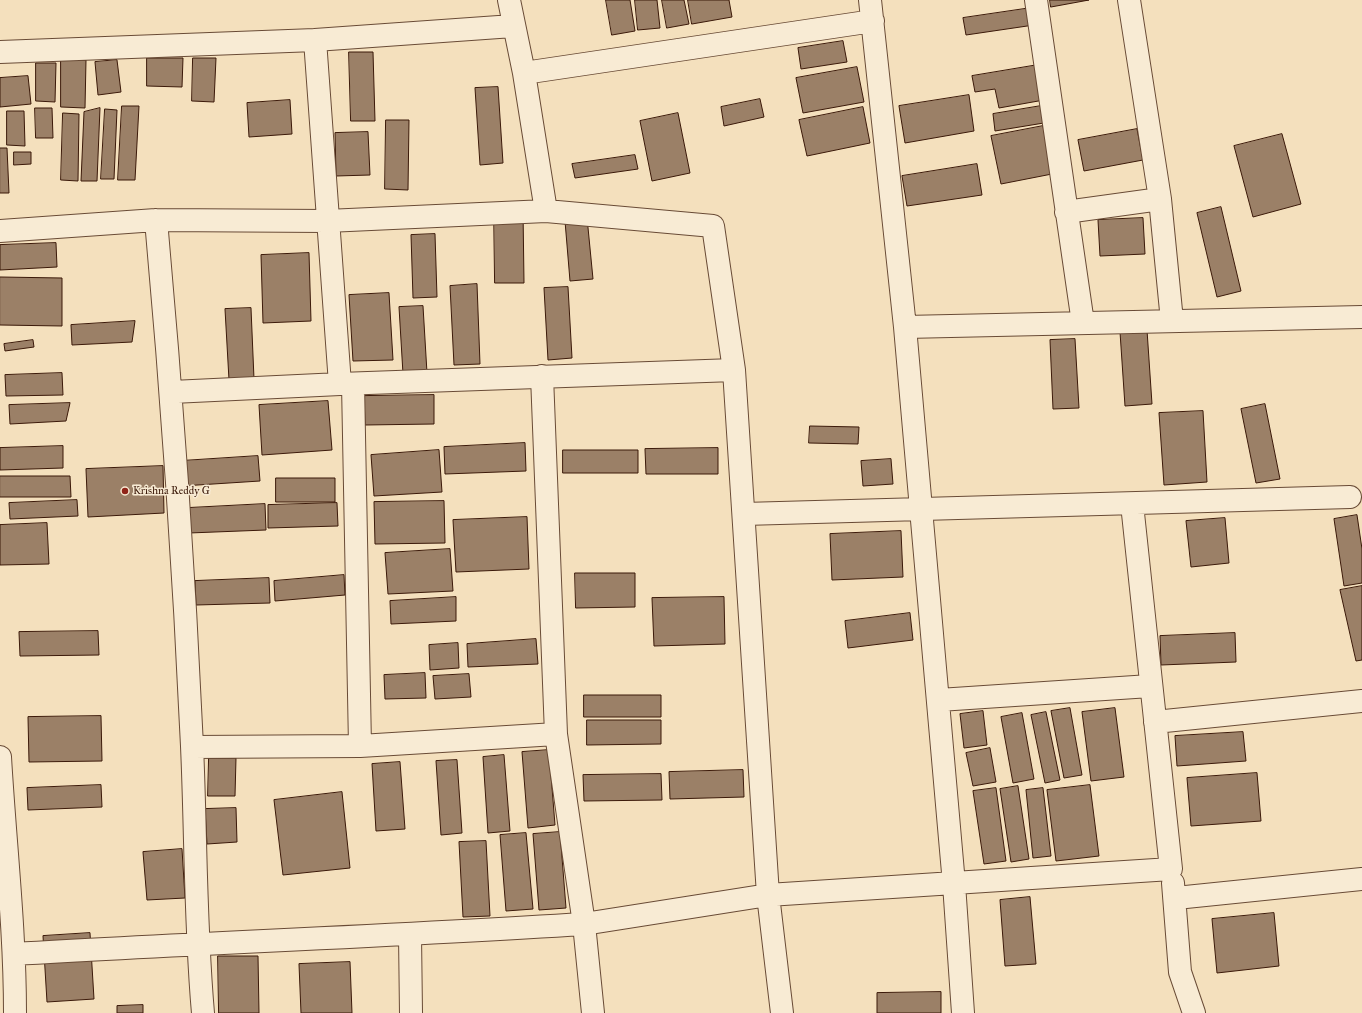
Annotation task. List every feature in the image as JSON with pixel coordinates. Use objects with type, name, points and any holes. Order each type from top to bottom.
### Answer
[{"type":"street","points":[[509,0],[513,26],[524,73],[546,211]]},
{"type":"street","points":[[1036,0],[1083,323]]},
{"type":"street","points":[[1129,0],[1160,199],[1172,321]]},
{"type":"street","points":[[524,73],[871,10],[905,327],[920,510],[939,700],[963,1013]]},
{"type":"street","points":[[0,52],[315,40],[513,26]]},
{"type":"street","points":[[315,40],[327,221],[346,384],[360,746]]},
{"type":"street","points":[[1066,212],[1160,199]]},
{"type":"street","points":[[0,231],[156,220],[327,221],[546,211],[712,226],[734,370],[768,894],[782,1013]]},
{"type":"street","points":[[156,220],[172,392],[192,746],[197,943],[203,1013]]},
{"type":"street","points":[[905,327],[1362,317]]},
{"type":"street","points":[[172,392],[542,376],[734,370]]},
{"type":"street","points":[[542,376],[556,734],[584,924],[593,1013]]},
{"type":"street","points":[[744,514],[1350,497]]},
{"type":"street","points":[[1132,504],[1150,686],[1171,869],[1176,898],[1180,972],[1194,1013]]},
{"type":"street","points":[[939,700],[1150,686]]},
{"type":"street","points":[[1155,722],[1362,701]]},
{"type":"street","points":[[192,746],[360,746],[556,734]]},
{"type":"street","points":[[0,757],[2,833],[15,954],[15,1013]]},
{"type":"street","points":[[15,954],[197,943],[410,935],[584,924],[768,894],[954,884],[1171,869]]},
{"type":"street","points":[[1176,898],[1362,879]]},
{"type":"street","points":[[410,935],[411,1013]]},
{"type":"building","points":[[606,0],[630,0],[635,31],[612,35]]},
{"type":"building","points":[[635,0],[657,0],[660,28],[638,30]]},
{"type":"building","points":[[662,0],[684,0],[689,24],[667,28]]},
{"type":"building","points":[[688,0],[729,0],[732,17],[692,24]]},
{"type":"building","points":[[1050,0],[1089,0],[1051,7]]},
{"type":"building","points":[[1031,8],[1034,25],[966,35],[963,18]]},
{"type":"building","points":[[843,41],[847,62],[801,69],[798,48]]},
{"type":"building","points":[[349,52],[373,52],[375,121],[351,121]]},
{"type":"building","points":[[147,58],[183,58],[182,87],[147,86]]},
{"type":"building","points":[[193,58],[216,58],[214,102],[192,101]]},
{"type":"building","points":[[61,59],[86,60],[85,108],[61,107]]},
{"type":"building","points":[[117,60],[121,92],[98,95],[95,62]]},
{"type":"building","points":[[36,63],[56,63],[55,102],[36,101]]},
{"type":"building","points":[[1038,65],[1044,100],[999,108],[995,89],[975,92],[972,76]]},
{"type":"building","points":[[857,67],[864,102],[803,113],[796,78]]},
{"type":"building","points":[[28,76],[31,104],[0,107],[0,78]]},
{"type":"building","points":[[498,87],[503,163],[480,165],[475,88]]},
{"type":"building","points":[[969,95],[974,131],[905,143],[899,106]]},
{"type":"building","points":[[760,99],[764,117],[724,126],[721,107]]},
{"type":"building","points":[[290,100],[292,134],[249,137],[247,103]]},
{"type":"building","points":[[1047,105],[1050,122],[995,131],[993,114]]},
{"type":"building","points":[[122,106],[139,106],[135,180],[118,180]]},
{"type":"building","points":[[863,107],[870,143],[807,156],[799,120]]},
{"type":"building","points":[[35,108],[52,108],[53,138],[36,138]]},
{"type":"building","points":[[100,108],[97,181],[81,181],[84,112]]},
{"type":"building","points":[[105,109],[117,110],[114,179],[101,179]]},
{"type":"building","points":[[7,111],[24,111],[25,146],[7,145]]},
{"type":"building","points":[[63,113],[79,114],[78,181],[61,180]]},
{"type":"building","points":[[678,113],[690,173],[652,181],[640,121]]},
{"type":"building","points":[[386,120],[409,120],[408,190],[385,189]]},
{"type":"building","points":[[1043,126],[1052,174],[1001,184],[991,136]]},
{"type":"building","points":[[1137,129],[1143,160],[1084,171],[1078,140]]},
{"type":"building","points":[[368,132],[370,175],[336,176],[335,133]]},
{"type":"building","points":[[1282,134],[1301,204],[1253,217],[1234,146]]},
{"type":"building","points":[[0,148],[7,148],[9,193],[0,193]]},
{"type":"building","points":[[14,152],[31,152],[31,164],[14,165]]},
{"type":"building","points":[[635,155],[638,169],[575,178],[572,164]]},
{"type":"building","points":[[977,164],[982,195],[907,206],[902,176]]},
{"type":"building","points":[[586,207],[593,279],[570,281],[564,209]]},
{"type":"building","points":[[1221,207],[1241,291],[1217,297],[1197,213]]},
{"type":"building","points":[[494,210],[523,210],[524,283],[495,283]]},
{"type":"building","points":[[1143,218],[1145,254],[1100,256],[1098,220]]},
{"type":"building","points":[[435,234],[437,297],[413,298],[411,235]]},
{"type":"building","points":[[56,243],[57,267],[0,270],[0,245]]},
{"type":"building","points":[[309,253],[311,321],[263,323],[261,255]]},
{"type":"building","points":[[0,277],[62,278],[62,326],[0,325]]},
{"type":"building","points":[[477,284],[480,364],[454,365],[450,286]]},
{"type":"building","points":[[568,287],[572,358],[548,360],[544,288]]},
{"type":"building","points":[[389,293],[393,360],[353,361],[349,295]]},
{"type":"building","points":[[423,306],[427,373],[403,374],[399,307]]},
{"type":"building","points":[[251,308],[254,379],[229,380],[225,309]]},
{"type":"building","points":[[135,321],[132,342],[72,345],[71,325]]},
{"type":"building","points":[[1147,330],[1152,404],[1125,406],[1120,332]]},
{"type":"building","points":[[1075,339],[1079,408],[1053,409],[1050,340]]},
{"type":"building","points":[[33,340],[34,347],[5,351],[4,344]]},
{"type":"building","points":[[62,373],[63,395],[6,396],[5,375]]},
{"type":"building","points":[[434,395],[434,424],[365,425],[364,396]]},
{"type":"building","points":[[328,401],[332,450],[262,455],[259,405]]},
{"type":"building","points":[[70,403],[66,421],[10,424],[9,405]]},
{"type":"building","points":[[1265,404],[1280,479],[1256,483],[1241,409]]},
{"type":"building","points":[[1203,411],[1207,482],[1164,485],[1159,413]]},
{"type":"building","points":[[810,426],[859,427],[858,444],[809,443]]},
{"type":"building","points":[[525,443],[526,471],[445,474],[444,447]]},
{"type":"building","points":[[63,446],[63,468],[0,470],[0,448]]},
{"type":"building","points":[[718,448],[718,474],[646,474],[645,449]]},
{"type":"building","points":[[439,450],[442,492],[374,496],[371,455]]},
{"type":"building","points":[[563,450],[638,450],[638,473],[563,473]]},
{"type":"building","points":[[258,456],[260,481],[182,486],[181,461]]},
{"type":"building","points":[[891,459],[893,484],[863,486],[861,461]]},
{"type":"building","name":"Krishna Reddy G","points":[[163,466],[164,513],[88,517],[86,469]]},
{"type":"building","points":[[0,476],[70,476],[71,497],[0,497]]},
{"type":"building","points":[[276,478],[335,478],[335,502],[276,502]]},
{"type":"building","points":[[77,500],[78,516],[10,519],[9,503]]},
{"type":"building","points":[[444,501],[445,543],[375,544],[374,502]]},
{"type":"building","points":[[337,503],[338,526],[268,528],[268,505]]},
{"type":"building","points":[[265,504],[266,530],[189,533],[188,508]]},
{"type":"building","points":[[1357,515],[1362,549],[1362,583],[1344,586],[1334,519]]},
{"type":"building","points":[[527,517],[529,569],[456,572],[453,520]]},
{"type":"building","points":[[1225,518],[1229,563],[1191,567],[1186,521]]},
{"type":"building","points":[[47,523],[49,564],[0,565],[0,525]]},
{"type":"building","points":[[901,531],[903,577],[832,580],[830,534]]},
{"type":"building","points":[[450,549],[453,591],[388,594],[385,553]]},
{"type":"building","points":[[575,573],[635,573],[635,607],[576,608]]},
{"type":"building","points":[[344,575],[345,595],[275,601],[274,581]]},
{"type":"building","points":[[269,578],[270,603],[196,605],[195,581]]},
{"type":"building","points":[[1362,586],[1362,660],[1356,661],[1340,590]]},
{"type":"building","points":[[456,597],[456,621],[391,624],[390,601]]},
{"type":"building","points":[[724,597],[725,644],[654,646],[652,598]]},
{"type":"building","points":[[910,613],[913,640],[848,648],[845,621]]},
{"type":"building","points":[[98,631],[99,655],[20,656],[19,632]]},
{"type":"building","points":[[1235,633],[1236,662],[1161,665],[1160,636]]},
{"type":"building","points":[[536,639],[538,664],[468,667],[467,644]]},
{"type":"building","points":[[458,643],[459,668],[430,670],[429,645]]},
{"type":"building","points":[[425,673],[426,698],[385,699],[384,675]]},
{"type":"building","points":[[469,674],[471,697],[435,699],[433,676]]},
{"type":"building","points":[[584,695],[661,695],[661,717],[584,717]]},
{"type":"building","points":[[1070,708],[1082,775],[1064,778],[1051,711]]},
{"type":"building","points":[[1115,708],[1124,777],[1091,781],[1082,712]]},
{"type":"building","points":[[983,711],[987,745],[964,748],[960,714]]},
{"type":"building","points":[[1046,712],[1060,780],[1045,783],[1031,715]]},
{"type":"building","points":[[1022,713],[1034,779],[1013,783],[1001,717]]},
{"type":"building","points":[[101,716],[102,761],[29,762],[28,717]]},
{"type":"building","points":[[587,720],[661,720],[661,744],[587,745]]},
{"type":"building","points":[[1243,732],[1246,761],[1177,766],[1175,736]]},
{"type":"building","points":[[990,748],[996,782],[973,786],[966,753]]},
{"type":"building","points":[[549,750],[555,825],[528,828],[522,752]]},
{"type":"building","points":[[504,755],[510,831],[488,833],[483,757]]},
{"type":"building","points":[[209,758],[236,758],[235,796],[208,796]]},
{"type":"building","points":[[457,760],[462,833],[441,835],[436,761]]},
{"type":"building","points":[[400,762],[405,829],[376,831],[372,764]]},
{"type":"building","points":[[743,770],[744,797],[670,799],[669,772]]},
{"type":"building","points":[[1257,773],[1261,821],[1191,826],[1187,778]]},
{"type":"building","points":[[661,774],[662,800],[584,801],[583,775]]},
{"type":"building","points":[[101,785],[102,807],[28,810],[27,788]]},
{"type":"building","points":[[1090,785],[1099,856],[1056,861],[1047,790]]},
{"type":"building","points":[[1018,786],[1029,859],[1011,862],[1000,789]]},
{"type":"building","points":[[996,788],[1006,861],[984,864],[973,791]]},
{"type":"building","points":[[1043,788],[1051,856],[1033,858],[1026,790]]},
{"type":"building","points":[[342,792],[350,868],[283,875],[274,800]]},
{"type":"building","points":[[236,808],[237,842],[207,844],[205,809]]},
{"type":"building","points":[[560,832],[566,908],[539,910],[533,834]]},
{"type":"building","points":[[526,833],[533,909],[506,911],[500,835]]},
{"type":"building","points":[[486,841],[490,916],[463,917],[459,842]]},
{"type":"building","points":[[182,849],[185,898],[147,900],[143,852]]},
{"type":"building","points":[[1030,897],[1036,964],[1005,966],[1000,900]]},
{"type":"building","points":[[1274,913],[1279,966],[1217,973],[1212,919]]},
{"type":"building","points":[[90,933],[94,999],[47,1002],[43,936]]},
{"type":"building","points":[[218,956],[258,956],[259,1013],[219,1013]]},
{"type":"building","points":[[350,962],[352,1013],[301,1013],[299,964]]},
{"type":"building","points":[[941,992],[941,1013],[877,1013],[877,993]]},
{"type":"building","points":[[143,1005],[143,1013],[117,1013],[117,1006]]},
{"type":"place","name":"Krishna Reddy G","points":[[125,491]]}]
